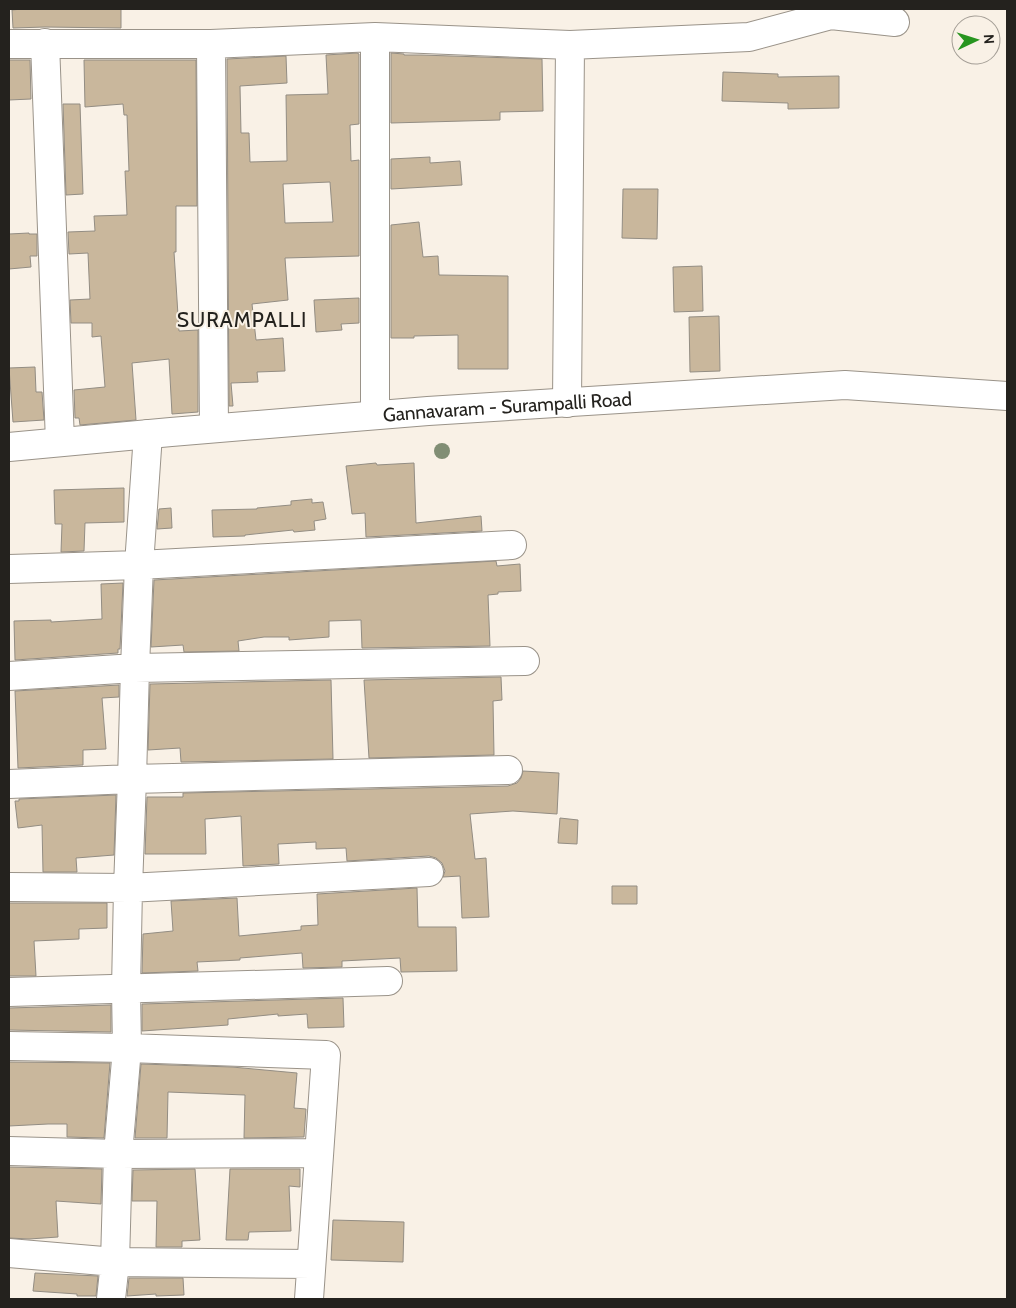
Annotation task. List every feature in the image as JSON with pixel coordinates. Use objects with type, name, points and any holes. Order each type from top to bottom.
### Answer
[{"type":"street","points":[[9,44],[211,44],[375,37],[570,45],[749,37],[831,15],[895,22]]},
{"type":"street","points":[[375,37],[375,415]]},
{"type":"street","points":[[46,43],[60,442]]},
{"type":"street","points":[[211,44],[214,428]]},
{"type":"street","points":[[567,403],[570,45]]},
{"type":"street","name":"Gannavaram - Surampalli Road","points":[[9,447],[375,415],[845,385],[1007,396]]},
{"type":"street","points":[[111,1299],[118,1154],[127,1048],[126,989],[134,668],[148,434]]},
{"type":"street","points":[[9,569],[139,565],[512,545]]},
{"type":"street","points":[[9,676],[134,668],[525,661]]},
{"type":"street","points":[[9,784],[132,779],[508,770]]},
{"type":"street","points":[[9,887],[128,888],[429,872]]},
{"type":"street","points":[[9,992],[388,981]]},
{"type":"street","points":[[9,1046],[326,1055],[308,1299]]},
{"type":"street","points":[[9,1151],[118,1154],[319,1153]]},
{"type":"street","points":[[9,1253],[114,1262],[311,1264]]},
{"type":"building","points":[[121,9],[121,28],[13,28],[12,10]]},
{"type":"building","points":[[391,53],[542,59],[543,111],[500,112],[500,120],[391,123]]},
{"type":"building","points":[[359,54],[359,124],[350,125],[351,161],[359,160],[359,256],[285,258],[288,300],[252,304],[256,340],[283,338],[285,371],[257,372],[258,382],[231,383],[233,406],[229,406],[227,59],[286,56],[287,83],[240,86],[241,133],[249,133],[250,162],[287,161],[286,95],[328,94],[326,55]],"holes":[[[330,182],[333,222],[285,223],[283,184]]]},
{"type":"building","points":[[9,60],[30,60],[31,99],[9,100]]},
{"type":"building","points":[[84,60],[196,60],[197,206],[176,206],[176,252],[174,252],[179,331],[198,330],[198,412],[172,414],[169,359],[132,363],[136,420],[80,425],[79,418],[75,418],[74,390],[105,387],[101,336],[92,337],[92,323],[71,323],[70,300],[90,299],[88,253],[69,254],[68,232],[95,231],[94,216],[127,215],[125,171],[129,171],[127,115],[124,115],[123,104],[85,107]]},
{"type":"building","points":[[723,72],[778,74],[778,77],[839,76],[839,108],[788,109],[788,103],[722,101]]},
{"type":"building","points":[[63,104],[80,104],[83,194],[66,195]]},
{"type":"building","points":[[430,157],[430,163],[460,161],[462,185],[391,189],[391,159]]},
{"type":"building","points":[[623,189],[658,189],[657,239],[622,238]]},
{"type":"building","points":[[419,222],[423,257],[438,256],[439,275],[508,276],[508,369],[458,369],[458,335],[391,338],[391,225]]},
{"type":"building","points":[[9,234],[37,234],[37,256],[30,256],[31,267],[9,269]]},
{"type":"building","points":[[702,266],[703,311],[674,312],[673,267]]},
{"type":"building","points":[[359,298],[359,323],[341,324],[342,330],[316,332],[314,300]]},
{"type":"building","points":[[719,316],[720,371],[690,372],[689,317]]},
{"type":"building","points":[[35,367],[36,392],[42,392],[44,420],[13,422],[9,368]]},
{"type":"building","points":[[376,463],[377,465],[414,463],[416,523],[481,516],[482,531],[366,537],[365,513],[352,514],[346,466]]},
{"type":"building","points":[[124,488],[124,522],[85,523],[84,551],[61,552],[62,524],[55,524],[54,490]]},
{"type":"building","points":[[312,499],[312,503],[323,502],[326,519],[314,521],[315,530],[294,532],[293,530],[245,536],[213,537],[212,510],[257,509],[291,505],[291,501]]},
{"type":"building","points":[[171,508],[172,528],[157,529],[159,509]]},
{"type":"building","points":[[496,561],[497,566],[520,564],[521,591],[498,592],[498,594],[488,595],[490,646],[362,648],[361,620],[329,621],[329,637],[289,640],[289,637],[264,637],[238,641],[239,651],[184,652],[183,645],[151,647],[154,580]]},
{"type":"building","points":[[123,583],[120,649],[118,649],[118,653],[15,660],[14,621],[51,620],[51,622],[102,619],[101,584]]},
{"type":"building","points":[[501,677],[502,700],[493,701],[494,755],[369,758],[364,680]]},
{"type":"building","points":[[331,680],[333,759],[181,762],[180,748],[148,750],[150,684]]},
{"type":"building","points":[[119,685],[119,697],[102,698],[106,749],[83,750],[83,765],[18,768],[15,691]]},
{"type":"building","points":[[523,771],[559,773],[557,814],[513,811],[470,814],[475,859],[486,858],[489,917],[462,918],[460,876],[443,877],[445,871],[442,863],[436,858],[429,856],[347,861],[346,848],[316,849],[316,842],[278,844],[279,864],[243,866],[241,816],[205,819],[206,854],[145,854],[147,797],[183,797],[183,793],[508,786],[517,783]]},
{"type":"building","points":[[116,795],[114,855],[76,858],[77,872],[43,872],[42,825],[18,828],[15,801],[19,801],[19,799]]},
{"type":"building","points":[[560,818],[578,820],[577,844],[558,843]]},
{"type":"building","points":[[612,886],[637,886],[637,904],[612,904]]},
{"type":"building","points":[[417,888],[418,927],[456,927],[457,971],[401,972],[400,958],[342,961],[342,967],[303,968],[302,953],[240,958],[240,960],[197,962],[198,971],[142,973],[143,934],[173,931],[171,901],[237,898],[239,936],[301,930],[301,926],[318,925],[317,894]]},
{"type":"building","points":[[9,903],[107,903],[107,928],[79,929],[79,939],[34,941],[36,976],[9,976]]},
{"type":"building","points":[[343,998],[344,1027],[308,1028],[307,1014],[278,1016],[278,1014],[228,1019],[228,1025],[142,1031],[142,1004]]},
{"type":"building","points":[[111,1005],[111,1032],[9,1030],[9,1008]]},
{"type":"building","points":[[9,1062],[110,1063],[104,1138],[67,1137],[67,1124],[9,1126]]},
{"type":"building","points":[[141,1064],[232,1067],[297,1073],[294,1108],[306,1109],[304,1137],[244,1138],[245,1095],[168,1092],[167,1138],[135,1138]]},
{"type":"building","points":[[9,1167],[102,1169],[101,1204],[56,1201],[58,1237],[9,1238]]},
{"type":"building","points":[[195,1169],[200,1240],[182,1241],[182,1247],[156,1247],[157,1201],[132,1201],[133,1170]]},
{"type":"building","points":[[230,1169],[300,1169],[300,1187],[289,1186],[291,1231],[249,1232],[248,1240],[226,1240]]},
{"type":"building","points":[[333,1220],[404,1222],[403,1262],[331,1260]]},
{"type":"building","points":[[35,1273],[98,1276],[96,1296],[77,1296],[77,1294],[33,1291]]},
{"type":"building","points":[[129,1278],[183,1278],[184,1295],[127,1296]]},
{"type":"district","name":"SURAMPALLI","points":[[242,319]]}]
